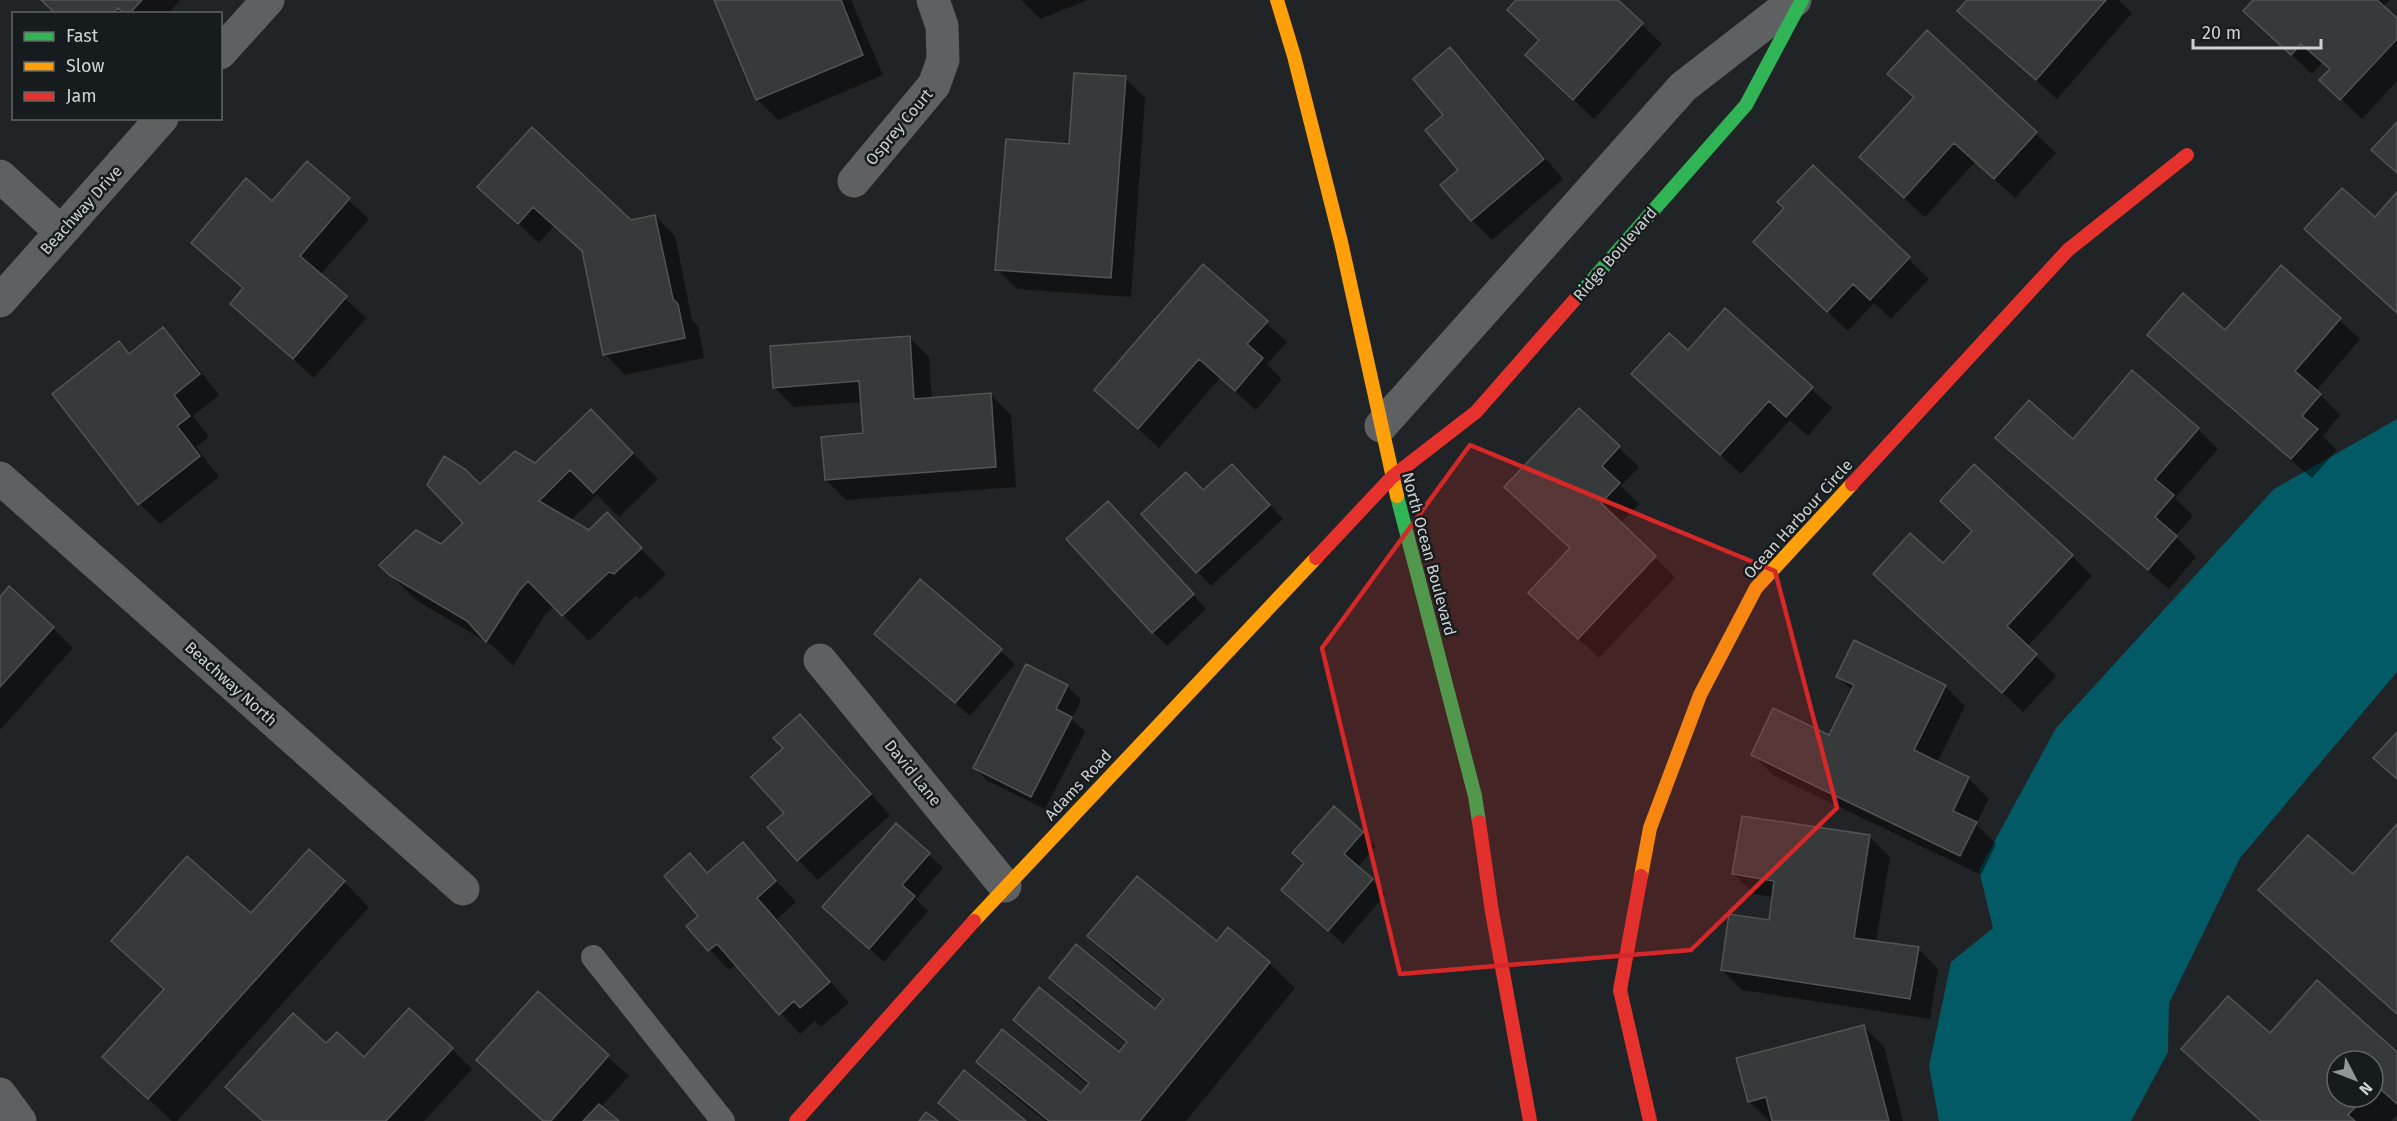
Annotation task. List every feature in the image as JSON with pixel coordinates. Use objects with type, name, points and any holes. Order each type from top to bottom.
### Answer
[{"type":"street","points":[[222,51],[268,0]]},
{"type":"street","name":"Osprey Court","points":[[854,181],[934,85],[943,60],[942,26],[933,0]]},
{"type":"street","name":"North Ocean Boulevard","points":[[1277,0],[1294,56],[1341,242],[1392,477],[1475,796],[1492,912],[1530,1121]]},
{"type":"street","points":[[1381,426],[1683,87],[1795,0]]},
{"type":"street","name":"Ridge Boulevard","points":[[1392,477],[1476,412],[1746,105],[1802,0]]},
{"type":"street","name":"Beachway Drive","points":[[0,301],[160,120]]},
{"type":"street","name":"Ocean Harbour Circle","points":[[1650,1121],[1620,990],[1650,828],[1700,695],[1756,588],[2068,249],[2187,156]]},
{"type":"street","points":[[0,176],[62,232]]},
{"type":"street","name":"Adams Road","points":[[796,1121],[1005,886],[1392,477]]},
{"type":"street","name":"Beachway North","points":[[0,478],[463,890]]},
{"type":"street","name":"David Lane","points":[[820,660],[1005,886]]},
{"type":"street","points":[[0,1094],[20,1121]]},
{"type":"lane","points":[[593,957],[723,1121]]},
{"type":"highlighted area","points":[[1470,445],[1775,571],[1837,808],[1691,950],[1400,974],[1322,648]]},
{"type":"water","points":[[2397,419],[2397,672],[2240,858],[2169,1003],[2168,1052],[2131,1121],[1939,1121],[1929,1066],[1951,962],[1993,928],[1979,870],[2056,728],[2274,489]]},
{"type":"building","points":[[41,0],[142,0],[131,12],[122,12],[118,8],[115,12],[54,12]]},
{"type":"building","points":[[714,0],[841,0],[863,55],[756,100]]},
{"type":"building","points":[[1516,0],[1618,0],[1643,23],[1573,100],[1525,55],[1539,40],[1507,10]]},
{"type":"building","points":[[1967,0],[2106,0],[2036,80],[1957,11]]},
{"type":"building","points":[[2253,0],[2377,0],[2397,18],[2397,39],[2340,100],[2319,80],[2330,69],[2301,44],[2291,55],[2243,11]]},
{"type":"building","points":[[1927,30],[2037,132],[1994,179],[1954,143],[1904,198],[1859,157],[1914,97],[1887,74]]},
{"type":"building","points":[[1450,47],[1544,159],[1471,221],[1440,185],[1458,170],[1425,130],[1443,115],[1413,79]]},
{"type":"building","points":[[1074,73],[1126,76],[1111,278],[995,270],[1006,139],[1069,144]]},
{"type":"building","points":[[2397,122],[2397,173],[2371,150]]},
{"type":"building","points":[[532,127],[631,220],[655,215],[673,299],[678,304],[685,338],[603,355],[582,251],[533,207],[518,224],[477,187]]},
{"type":"building","points":[[307,161],[350,198],[300,256],[347,296],[293,359],[230,304],[243,288],[191,243],[246,178],[272,201]]},
{"type":"building","points":[[1813,165],[1910,257],[1870,300],[1853,284],[1827,312],[1753,242],[1784,208],[1777,202]]},
{"type":"building","points":[[2342,188],[2375,217],[2397,192],[2397,313],[2304,229]]},
{"type":"building","points":[[1203,264],[1268,321],[1247,344],[1263,358],[1235,391],[1199,359],[1138,429],[1094,390]]},
{"type":"building","points":[[2281,265],[2341,318],[2295,371],[2321,394],[2302,416],[2318,429],[2291,459],[2147,335],[2183,293],[2225,330]]},
{"type":"building","points":[[1725,308],[1813,387],[1786,417],[1769,401],[1720,455],[1631,374],[1669,333],[1688,350]]},
{"type":"building","points":[[163,327],[200,374],[174,395],[190,416],[177,426],[200,456],[138,505],[52,394],[119,341],[129,354]]},
{"type":"building","points":[[910,336],[914,399],[991,393],[996,467],[825,480],[821,437],[863,433],[859,381],[773,388],[770,346]]},
{"type":"building","points":[[2132,370],[2199,428],[2155,479],[2174,495],[2155,517],[2177,536],[2148,570],[1995,438],[2029,400],[2073,439]]},
{"type":"building","points":[[1579,408],[1620,446],[1602,466],[1620,483],[1601,503],[1656,556],[1578,639],[1528,593],[1570,548],[1504,487]]},
{"type":"building","points":[[591,409],[633,453],[593,493],[570,470],[539,501],[589,530],[607,512],[642,548],[614,574],[609,572],[562,616],[528,581],[486,642],[467,621],[389,575],[379,565],[416,530],[441,544],[463,523],[427,485],[444,456],[465,469],[480,484],[515,451],[535,463]]},
{"type":"building","points":[[1232,464],[1270,505],[1196,573],[1141,514],[1186,472],[1203,490]]},
{"type":"building","points":[[1974,464],[2073,555],[2007,626],[2037,654],[2002,693],[1873,574],[1910,533],[1943,563],[1972,531],[1940,501]]},
{"type":"building","points":[[1108,501],[1194,594],[1152,633],[1066,539]]},
{"type":"building","points":[[920,579],[1002,649],[955,703],[874,634]]},
{"type":"building","points":[[9,586],[54,627],[0,687],[0,597]]},
{"type":"building","points":[[1854,640],[1946,685],[1914,750],[1969,777],[1953,811],[1977,822],[1960,856],[1751,755],[1773,708],[1829,735],[1854,685],[1836,677]]},
{"type":"building","points":[[1026,664],[1068,685],[1056,709],[1072,717],[1031,797],[973,768]]},
{"type":"building","points":[[800,714],[871,794],[797,861],[767,827],[784,813],[751,777],[783,748],[773,738]]},
{"type":"building","points":[[2397,732],[2397,779],[2373,758]]},
{"type":"building","points":[[1334,806],[1363,832],[1344,854],[1373,879],[1328,931],[1281,890],[1304,863],[1292,853]]},
{"type":"building","points":[[1742,816],[1870,835],[1854,938],[1919,947],[1910,999],[1721,970],[1729,914],[1769,920],[1774,881],[1732,874]]},
{"type":"building","points":[[896,823],[930,853],[902,885],[915,896],[869,949],[822,907]]},
{"type":"building","points":[[2397,824],[2397,1014],[2258,890],[2308,835],[2353,874]]},
{"type":"building","points":[[743,842],[776,881],[757,898],[830,982],[800,1008],[794,1001],[779,1015],[717,944],[708,951],[686,926],[698,916],[664,876],[690,853],[707,873]]},
{"type":"building","points":[[309,849],[345,881],[148,1099],[102,1057],[164,989],[111,941],[187,856],[251,913]]},
{"type":"building","points":[[1137,876],[1217,941],[1228,927],[1270,962],[1140,1121],[1049,1121],[976,1062],[1002,1029],[1081,1093],[1089,1083],[1013,1020],[1039,987],[1119,1052],[1127,1042],[1049,978],[1076,944],[1155,1009],[1163,999],[1087,936]]},
{"type":"building","points":[[2317,980],[2397,1052],[2397,1104],[2385,1093],[2385,1049],[2325,1049],[2325,1109],[2354,1109],[2348,1115],[2355,1121],[2261,1121],[2181,1049],[2228,996],[2270,1033]]},
{"type":"building","points":[[538,991],[609,1055],[551,1121],[543,1121],[476,1060]]},
{"type":"building","points":[[409,1008],[453,1048],[386,1121],[263,1121],[225,1087],[293,1013],[326,1043],[337,1032],[364,1057]]},
{"type":"building","points":[[1864,1025],[1889,1121],[1772,1121],[1766,1097],[1748,1102],[1736,1058]]},
{"type":"building","points":[[964,1070],[1026,1121],[960,1121],[938,1103]]},
{"type":"building","points":[[599,1104],[619,1121],[583,1121]]},
{"type":"building","points":[[926,1112],[938,1121],[919,1121]]},
{"type":"traffic: fast","points":[[1578,296],[1746,105],[1802,0]]},
{"type":"traffic: fast","points":[[1397,496],[1475,796],[1479,822]]},
{"type":"traffic: slow","points":[[1277,0],[1294,56],[1341,242],[1397,496]]},
{"type":"traffic: slow","points":[[1641,876],[1650,828],[1700,695],[1756,588],[1852,484]]},
{"type":"traffic: slow","points":[[974,921],[1316,558]]},
{"type":"traffic: jam","points":[[1852,484],[2068,250],[2187,155]]},
{"type":"traffic: jam","points":[[1316,558],[1392,477],[1476,412],[1578,296]]},
{"type":"traffic: jam","points":[[1479,822],[1492,912],[1530,1121]]},
{"type":"traffic: jam","points":[[1641,876],[1620,990],[1650,1121]]},
{"type":"traffic: jam","points":[[796,1121],[974,921]]}]
